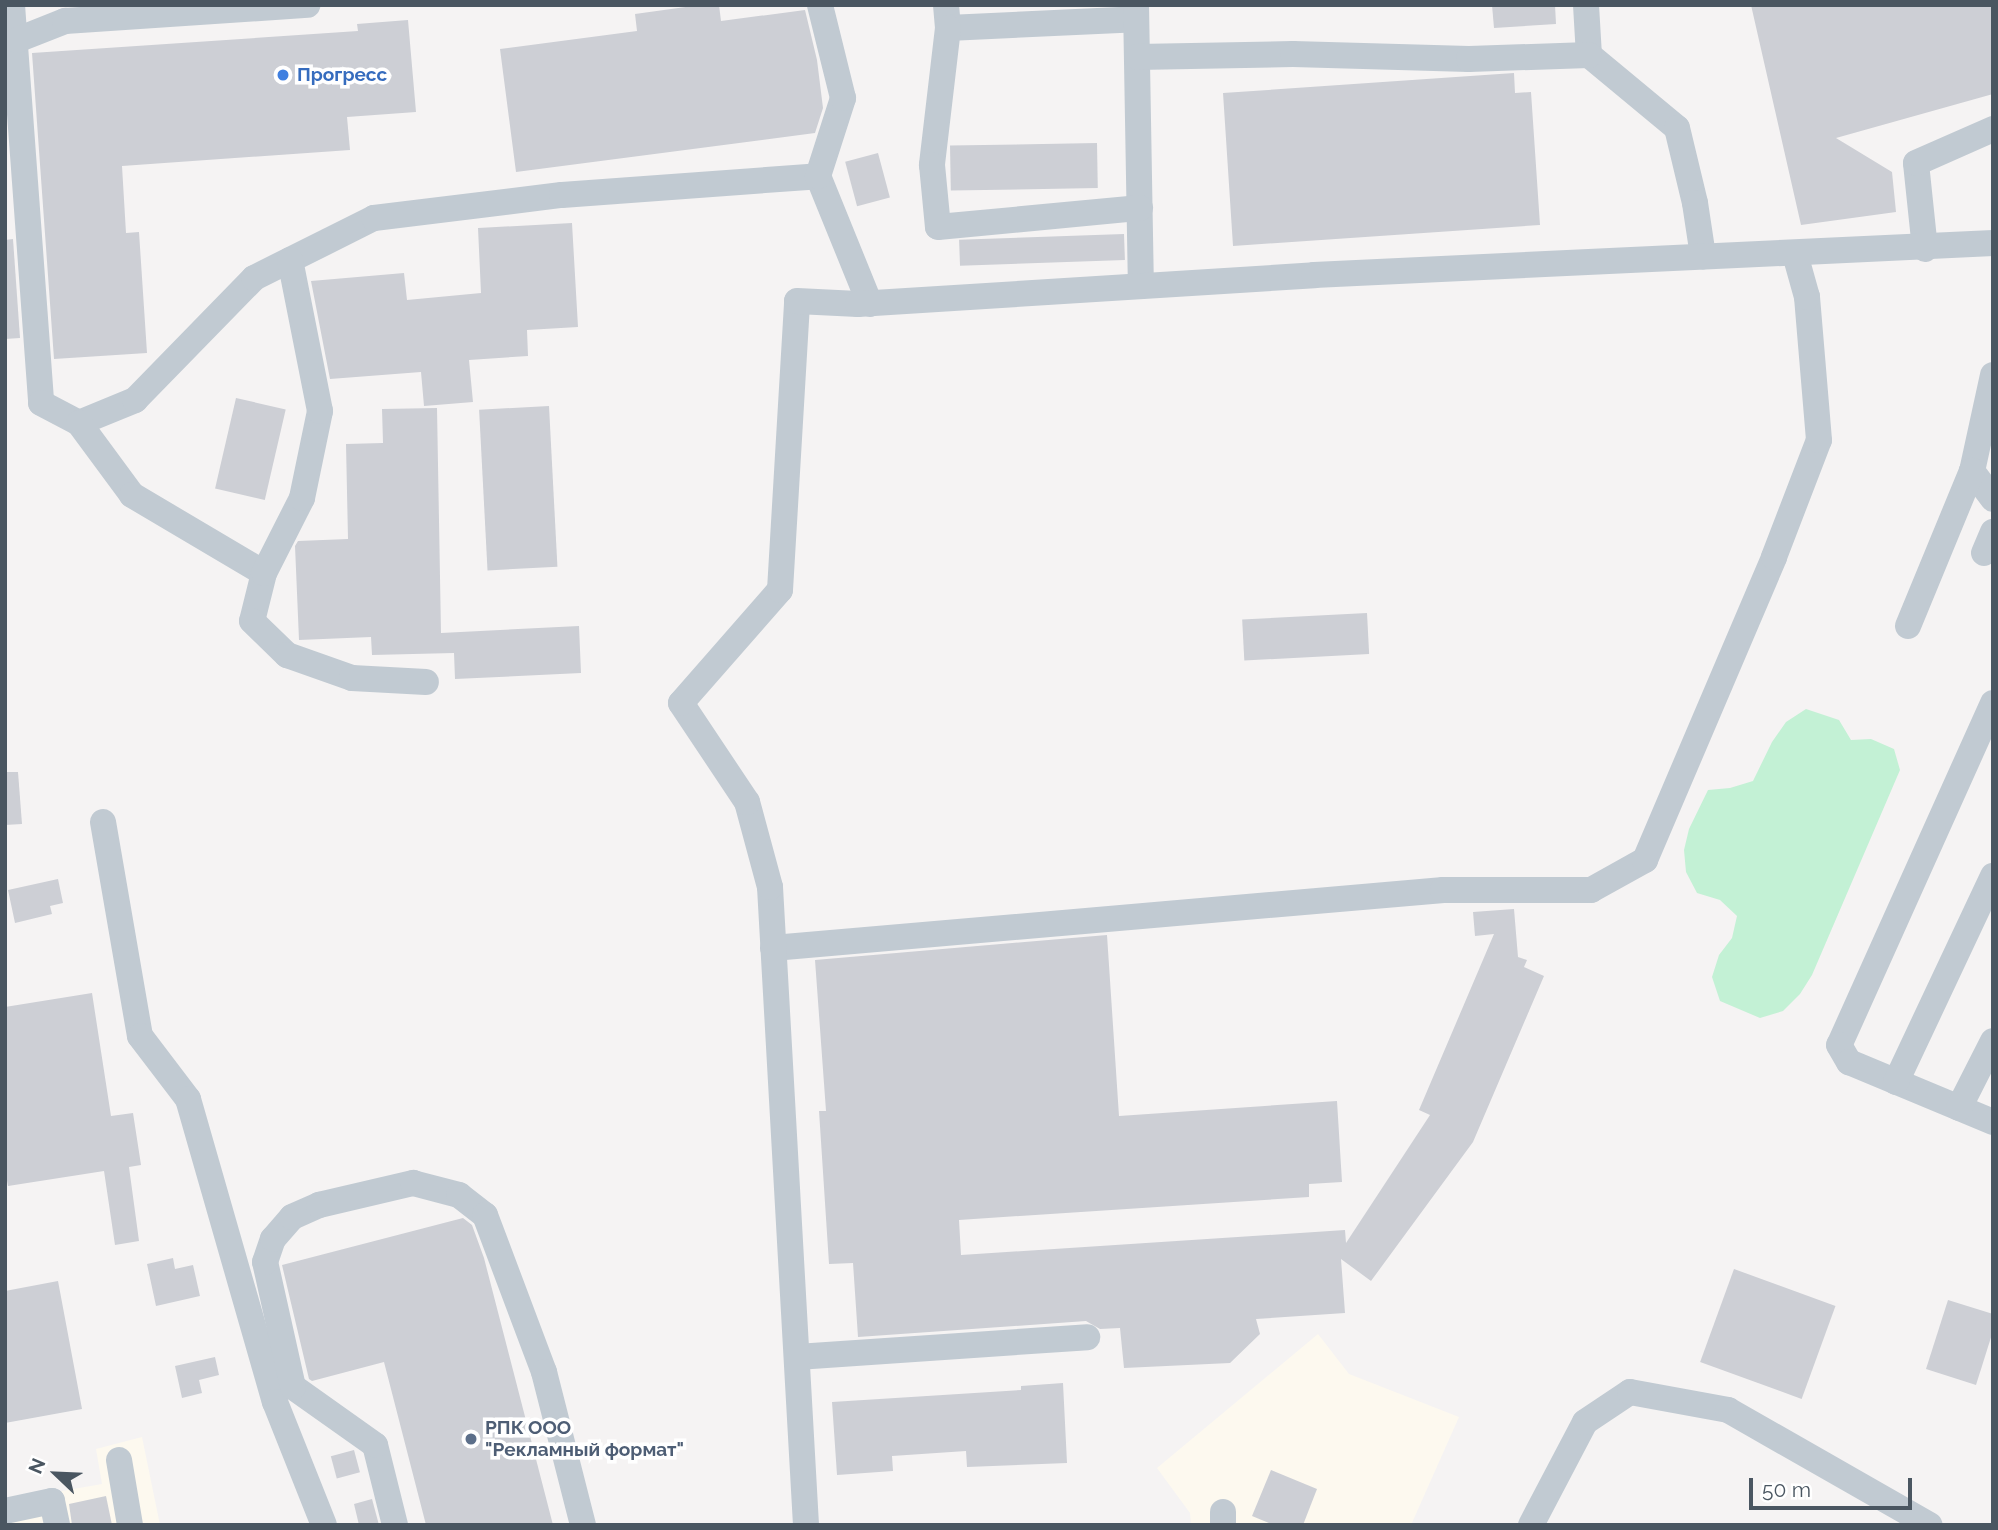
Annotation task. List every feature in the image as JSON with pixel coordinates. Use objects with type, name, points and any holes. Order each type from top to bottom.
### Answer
[{"type":"lane","points":[[12,5],[11,40],[41,403],[79,423],[132,495],[264,573]]},
{"type":"lane","points":[[11,40],[65,21],[307,5]]},
{"type":"lane","points":[[820,5],[843,98],[818,176],[870,304]]},
{"type":"lane","points":[[1586,5],[1589,55]]},
{"type":"lane","points":[[1140,208],[938,227],[932,165],[947,17],[1136,12],[1140,208],[1141,286]]},
{"type":"lane","points":[[1137,57],[1293,54],[1469,59],[1589,55],[1677,128],[1695,203],[1703,256]]},
{"type":"lane","points":[[1925,249],[1916,163],[1993,129]]},
{"type":"lane","points":[[79,423],[135,400],[254,278],[374,218],[562,195],[818,176]]},
{"type":"lane","points":[[806,1525],[770,887],[747,802],[681,703],[780,590],[797,301],[870,304],[1141,286],[1703,256],[1925,249],[1993,243]]},
{"type":"lane","points":[[773,948],[1443,890],[1591,890],[1644,860],[1774,557],[1819,440],[1807,297],[1795,254]]},
{"type":"lane","points":[[290,260],[320,411],[302,499],[264,573],[252,621],[287,655],[352,678],[426,682]]},
{"type":"lane","points":[[1908,626],[1972,471],[1993,375]]},
{"type":"lane","points":[[1972,471],[1993,499]]},
{"type":"lane","points":[[1993,703],[1839,1045],[1849,1062],[1993,1122]]},
{"type":"lane","points":[[103,822],[139,1036],[188,1099],[275,1402],[324,1525]]},
{"type":"lane","points":[[1896,1082],[1993,876]]},
{"type":"lane","points":[[1959,1108],[1993,1041]]},
{"type":"lane","points":[[395,1525],[375,1445],[293,1387],[265,1262],[273,1238],[292,1217],[319,1205],[413,1183],[459,1195],[485,1215],[544,1372],[583,1525]]},
{"type":"lane","points":[[797,1357],[1087,1337]]},
{"type":"lane","points":[[1531,1525],[1585,1422],[1630,1392],[1728,1410],[1930,1525]]},
{"type":"lane","points":[[119,1460],[130,1525]]},
{"type":"lane","points":[[5,1511],[52,1501],[57,1525]]},
{"type":"shaded area","points":[[1318,1334],[1349,1374],[1459,1417],[1411,1525],[1191,1525],[1190,1513],[1157,1468]]},
{"type":"shaded area","points":[[142,1437],[160,1525],[5,1525],[5,1501],[102,1484],[96,1449]]},
{"type":"green space","points":[[1806,709],[1839,720],[1851,740],[1871,739],[1894,749],[1900,770],[1812,975],[1800,994],[1783,1011],[1760,1018],[1720,1001],[1712,977],[1719,955],[1732,938],[1737,916],[1720,900],[1697,893],[1686,872],[1684,850],[1689,829],[1708,790],[1730,788],[1753,781],[1772,742],[1786,722]]},
{"type":"building","points":[[719,5],[721,21],[805,10],[817,60],[823,108],[815,133],[516,172],[500,49],[637,31],[635,14]]},
{"type":"building","points":[[1492,5],[1555,5],[1556,24],[1494,28]]},
{"type":"building","points":[[1751,5],[1993,5],[1993,94],[1836,138],[1892,172],[1896,212],[1801,225]]},
{"type":"building","points":[[408,20],[416,112],[347,117],[350,150],[122,166],[126,233],[139,232],[147,353],[54,359],[32,53],[358,31],[357,24]]},
{"type":"building","points":[[1514,73],[1515,93],[1531,92],[1540,225],[1233,246],[1223,93]]},
{"type":"building","points":[[1097,143],[1098,188],[951,191],[950,146]]},
{"type":"building","points":[[878,153],[890,197],[857,206],[845,162]]},
{"type":"building","points":[[572,223],[578,327],[527,330],[528,356],[469,360],[473,402],[424,406],[421,372],[330,379],[311,281],[404,273],[407,300],[481,293],[478,228]]},
{"type":"building","points":[[1124,234],[1125,260],[960,266],[959,240]]},
{"type":"building","points":[[13,239],[20,338],[5,339],[5,240]]},
{"type":"building","points":[[236,398],[286,409],[265,500],[215,489]]},
{"type":"building","points":[[549,406],[557,567],[488,570],[479,410]]},
{"type":"building","points":[[437,408],[441,633],[579,626],[581,673],[455,679],[454,653],[372,655],[371,637],[299,640],[295,546],[298,541],[348,539],[346,444],[383,443],[382,409]]},
{"type":"building","points":[[1367,613],[1369,654],[1244,660],[1242,620]]},
{"type":"building","points":[[5,772],[18,772],[22,824],[5,825]]},
{"type":"building","points":[[58,879],[63,903],[50,906],[52,914],[15,923],[8,890]]},
{"type":"building","points":[[1514,909],[1518,957],[1527,960],[1524,967],[1544,976],[1473,1142],[1371,1281],[1341,1259],[1345,1313],[1256,1319],[1260,1334],[1230,1363],[1124,1368],[1120,1328],[1100,1329],[1086,1321],[858,1337],[853,1263],[829,1264],[819,1111],[826,1111],[815,960],[1107,935],[1119,1116],[1337,1101],[1342,1182],[1309,1184],[1309,1197],[959,1220],[961,1255],[1345,1230],[1346,1243],[1430,1115],[1419,1110],[1494,934],[1475,936],[1473,912]]},
{"type":"building","points":[[92,993],[111,1116],[133,1113],[141,1165],[129,1167],[139,1241],[115,1245],[104,1171],[8,1186],[5,1170],[5,1007]]},
{"type":"building","points":[[463,1218],[472,1225],[484,1258],[553,1525],[426,1525],[384,1362],[312,1381],[309,1379],[282,1265]]},
{"type":"building","points":[[173,1258],[175,1269],[193,1265],[200,1296],[156,1306],[147,1264]]},
{"type":"building","points":[[1734,1269],[1835,1306],[1802,1399],[1700,1362]]},
{"type":"building","points":[[58,1281],[82,1409],[5,1423],[5,1291]]},
{"type":"building","points":[[1948,1300],[1993,1314],[1993,1331],[1976,1385],[1926,1369]]},
{"type":"building","points":[[215,1357],[219,1375],[199,1380],[202,1393],[182,1398],[175,1366]]},
{"type":"building","points":[[1063,1383],[1067,1463],[967,1467],[966,1451],[892,1456],[893,1471],[837,1475],[832,1402],[1021,1390],[1021,1386]]},
{"type":"building","points":[[354,1450],[360,1472],[337,1478],[331,1456]]},
{"type":"building","points":[[1271,1470],[1317,1489],[1303,1525],[1274,1525],[1252,1516]]},
{"type":"building","points":[[106,1496],[112,1525],[72,1525],[69,1504]]},
{"type":"building","points":[[372,1499],[379,1525],[359,1525],[354,1504]]},
{"type":"place","name":"Прогресс","points":[[283,75]]},
{"type":"place","name":"РПК ООО \"Рекламный формат\"","points":[[471,1439]]}]
